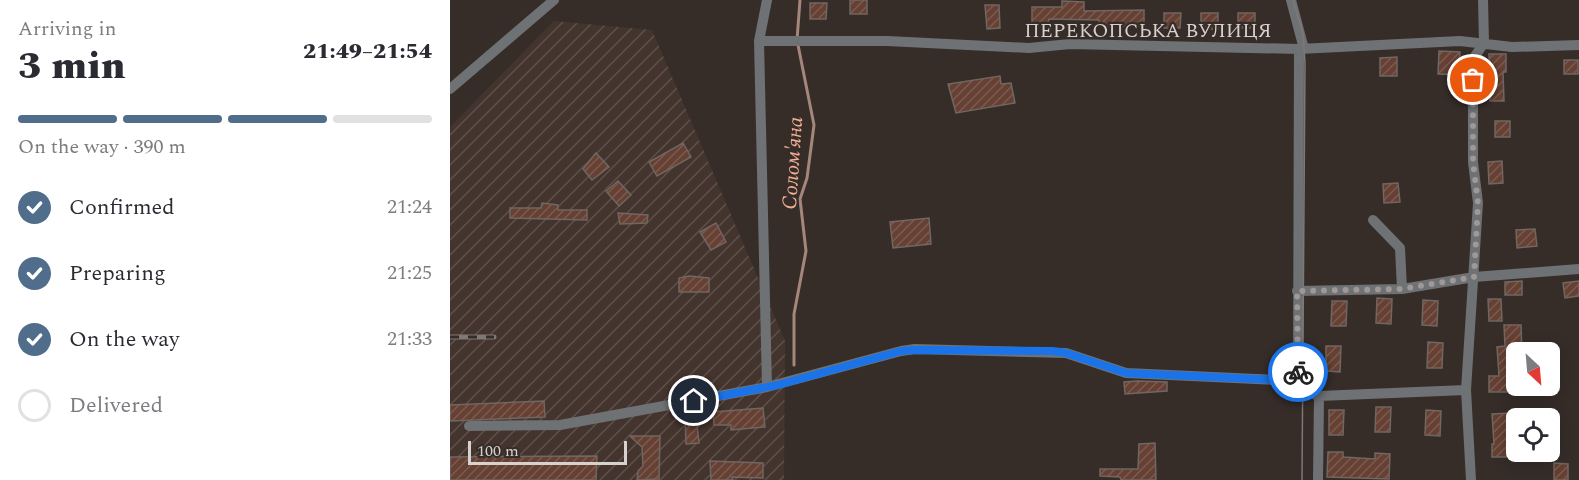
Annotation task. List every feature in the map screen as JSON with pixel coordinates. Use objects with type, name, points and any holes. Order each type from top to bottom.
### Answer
[{"type":"street","points":[[450,89],[554,0]]},
{"type":"street","points":[[767,0],[759,41],[767,387]]},
{"type":"street","points":[[1291,0],[1302,49],[1297,291],[1298,386]]},
{"type":"street","points":[[1471,480],[1466,390],[1478,203],[1473,162],[1473,59],[1484,44],[1483,0]]},
{"type":"street","name":"ПЕРЕКОПСЬКА ВУЛИЦЯ","points":[[759,41],[887,41],[1029,48],[1070,44],[1302,49],[1460,41],[1512,46],[1579,45]]},
{"type":"street","points":[[1373,220],[1400,248],[1402,289]]},
{"type":"street","points":[[1297,291],[1402,289],[1474,277],[1579,269]]},
{"type":"street","points":[[469,426],[560,425],[767,387],[901,351],[915,350],[1052,351],[1066,353],[1126,373],[1279,380],[1319,396],[1466,390]]},
{"type":"street","points":[[1318,480],[1319,396]]},
{"type":"shaded area","points":[[554,21],[652,30],[785,341],[784,480],[450,480],[450,127]]},
{"type":"building","points":[[850,0],[867,0],[867,14],[850,14]]},
{"type":"building","points":[[1062,1],[1084,2],[1084,11],[1144,10],[1144,26],[1099,26],[1099,20],[1049,19],[1048,23],[1032,23],[1032,7],[1062,7]]},
{"type":"building","points":[[810,3],[827,3],[826,19],[810,19]]},
{"type":"building","points":[[985,5],[999,5],[1000,28],[987,29]]},
{"type":"building","points":[[1164,13],[1181,13],[1180,28],[1164,28]]},
{"type":"building","points":[[1201,13],[1218,13],[1218,29],[1201,29]]},
{"type":"building","points":[[1238,13],[1255,13],[1255,28],[1238,28]]},
{"type":"building","points":[[1439,51],[1460,52],[1459,75],[1438,74]]},
{"type":"building","points":[[1489,54],[1506,54],[1506,72],[1503,72],[1504,101],[1490,101]]},
{"type":"building","points":[[1397,57],[1397,76],[1380,76],[1380,58]]},
{"type":"building","points":[[1564,60],[1578,60],[1578,74],[1564,74]]},
{"type":"building","points":[[1000,76],[1001,84],[1011,83],[1015,103],[956,113],[948,84]]},
{"type":"building","points":[[1495,121],[1510,121],[1510,137],[1495,137]]},
{"type":"building","points":[[683,143],[691,157],[657,176],[649,162]]},
{"type":"building","points":[[596,153],[609,167],[592,180],[583,169]]},
{"type":"building","points":[[1502,161],[1503,183],[1489,184],[1488,162]]},
{"type":"building","points":[[618,181],[631,195],[619,206],[606,191]]},
{"type":"building","points":[[1398,183],[1400,202],[1384,203],[1383,184]]},
{"type":"building","points":[[542,203],[558,205],[558,210],[587,210],[587,220],[510,218],[510,208],[541,208]]},
{"type":"building","points":[[618,213],[648,215],[647,223],[620,224]]},
{"type":"building","points":[[929,218],[931,244],[893,248],[890,222]]},
{"type":"building","points":[[716,223],[726,242],[711,250],[700,232]]},
{"type":"building","points":[[1535,229],[1537,246],[1517,248],[1516,230]]},
{"type":"building","points":[[689,276],[709,278],[709,292],[679,292],[679,278]]},
{"type":"building","points":[[1522,281],[1522,295],[1505,295],[1505,282]]},
{"type":"building","points":[[1579,281],[1579,296],[1565,298],[1563,283]]},
{"type":"building","points":[[1377,298],[1392,299],[1391,324],[1376,323]]},
{"type":"building","points":[[1488,299],[1501,299],[1502,321],[1489,321]]},
{"type":"building","points":[[1423,300],[1438,301],[1437,326],[1422,325]]},
{"type":"building","points":[[1332,301],[1347,301],[1346,326],[1331,326]]},
{"type":"building","points":[[1504,325],[1521,325],[1522,342],[1506,342],[1506,392],[1489,392],[1489,376],[1499,376],[1497,347],[1505,346]]},
{"type":"building","points":[[1428,342],[1443,343],[1442,368],[1427,368]]},
{"type":"building","points":[[1326,346],[1341,346],[1340,372],[1326,371]]},
{"type":"building","points":[[1124,382],[1167,382],[1167,391],[1125,394]]},
{"type":"building","points":[[544,401],[545,417],[450,421],[450,405]]},
{"type":"building","points":[[1376,407],[1391,407],[1390,432],[1375,432]]},
{"type":"building","points":[[763,408],[765,427],[731,430],[731,425],[714,425],[713,412]]},
{"type":"building","points":[[1329,410],[1344,410],[1343,435],[1329,435]]},
{"type":"building","points":[[1426,410],[1441,411],[1440,436],[1425,435]]},
{"type":"building","points":[[1506,413],[1506,457],[1492,457],[1492,444],[1494,444],[1492,414]]},
{"type":"building","points":[[696,416],[699,443],[686,444],[685,417]]},
{"type":"building","points":[[630,436],[660,436],[659,479],[637,480],[638,471],[643,466],[642,447]]},
{"type":"building","points":[[1155,443],[1156,480],[1121,480],[1120,477],[1100,476],[1100,469],[1138,469],[1139,444]]},
{"type":"building","points":[[1328,452],[1343,452],[1343,457],[1375,459],[1375,453],[1390,454],[1389,479],[1327,477]]},
{"type":"building","points":[[597,456],[596,480],[450,480],[450,457]]},
{"type":"building","points":[[710,461],[763,463],[763,478],[732,477],[733,480],[711,480]]},
{"type":"building","points":[[1554,463],[1568,464],[1568,480],[1554,480]]},
{"type":"waterway","name":"Солом'яна","points":[[794,365],[794,314],[806,251],[800,199],[807,178],[814,125],[797,40],[800,0]]},
{"type":"tram line","points":[[1293,0],[1303,34],[1305,63],[1302,480]]},
{"type":"railway","points":[[450,337],[494,337]]},
{"type":"way so far","points":[[1298,372],[1297,291],[1402,289],[1474,277],[1478,203],[1473,162],[1473,80]]},
{"type":"route","points":[[694,401],[778,385],[901,351],[915,350],[1052,351],[1066,353],[1126,373],[1279,380],[1298,386],[1298,372]]}]
